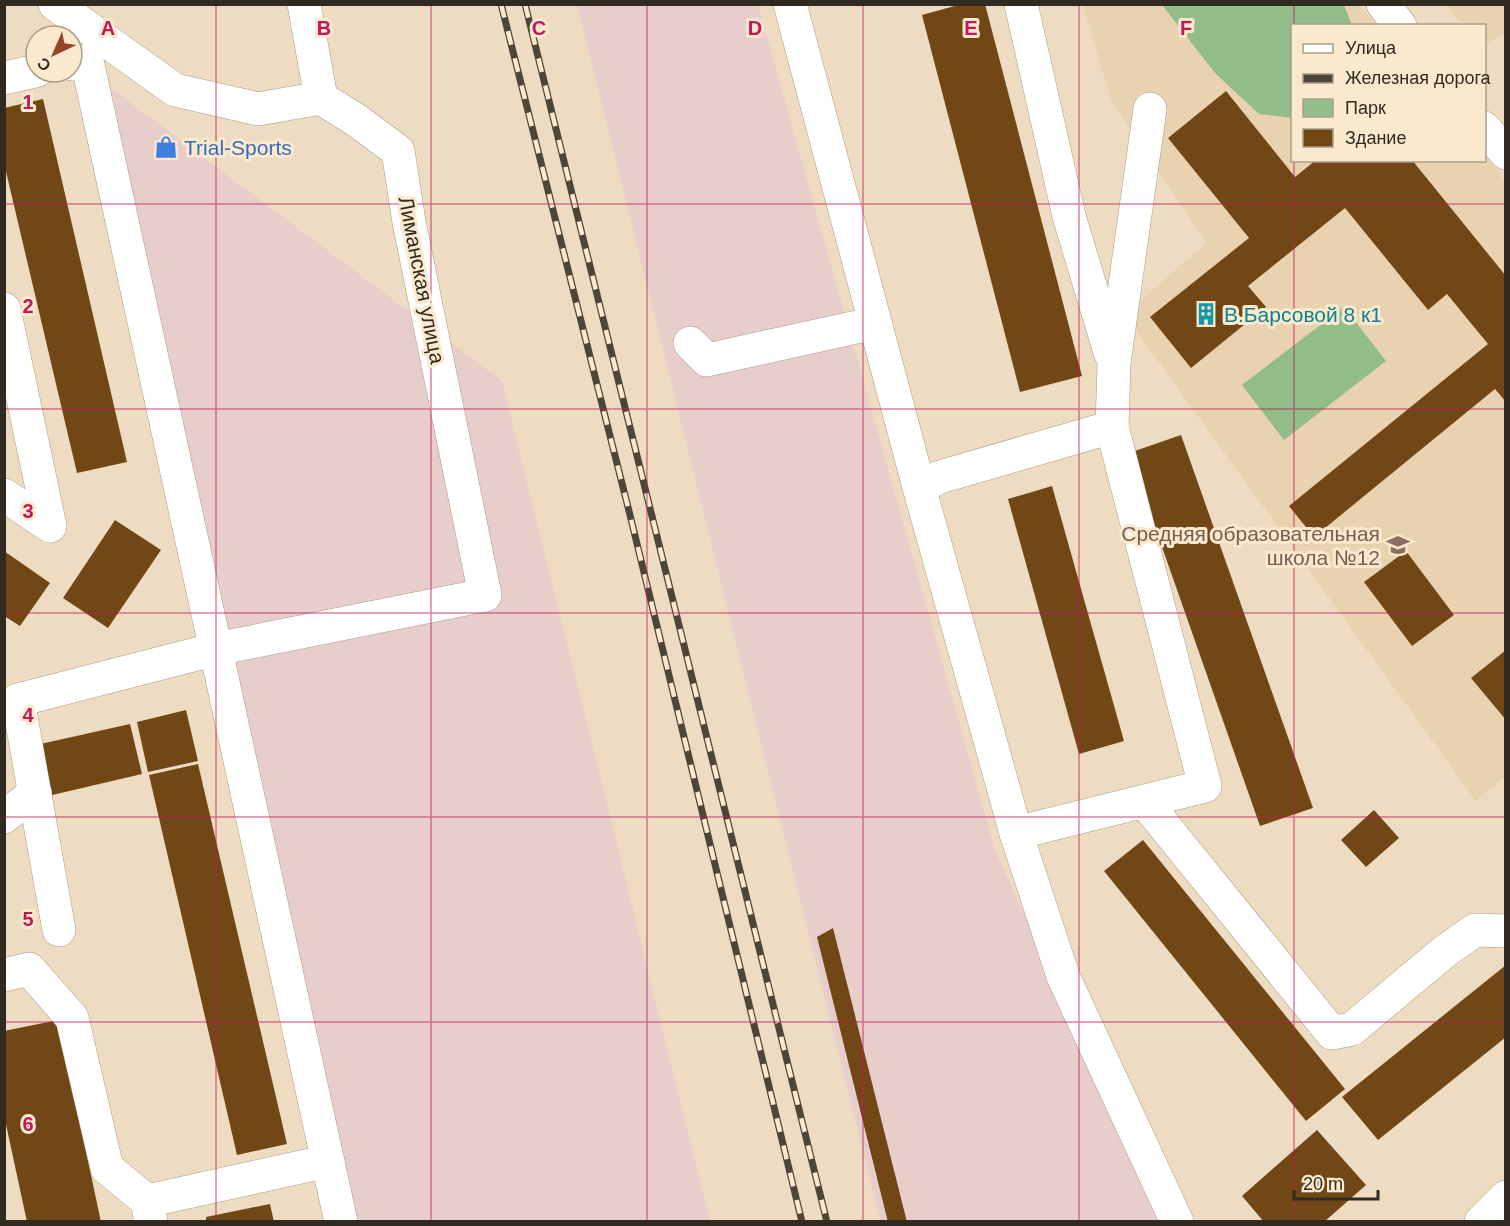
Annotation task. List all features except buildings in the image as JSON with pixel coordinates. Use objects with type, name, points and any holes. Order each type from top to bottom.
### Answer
[{"type":"street","points":[[55,4],[86,53],[340,1221]]},
{"type":"street","points":[[86,53],[175,90],[258,109],[321,98],[304,4]]},
{"type":"street","points":[[790,4],[919,487],[1016,833],[1062,976],[1177,1221]]},
{"type":"street","points":[[1021,4],[1069,216],[1114,363]]},
{"type":"street","points":[[1383,4],[1398,24]]},
{"type":"street","points":[[4,78],[24,74]]},
{"type":"street","name":"Лиманская улица","points":[[216,649],[485,595],[409,222],[398,151],[357,120],[321,98]]},
{"type":"street","points":[[1016,833],[1205,786],[1112,427],[1114,363],[1150,108]]},
{"type":"street","points":[[1486,129],[1506,153]]},
{"type":"street","points":[[4,309],[50,526],[4,495]]},
{"type":"street","points":[[690,343],[707,360],[875,323]]},
{"type":"street","points":[[919,487],[940,477],[1112,427]]},
{"type":"street","points":[[59,930],[35,794],[11,695],[216,649]]},
{"type":"street","points":[[4,817],[35,794]]},
{"type":"street","points":[[1145,802],[1332,1033],[1352,1029],[1444,952],[1475,930],[1506,931]]},
{"type":"street","points":[[4,975],[29,969],[72,1018],[107,1168],[149,1211],[328,1161]]},
{"type":"shaded area","points":[[577,5],[758,5],[995,850],[1164,1221],[880,1221]]},
{"type":"shaded area","name":"Средняя образовательная школа №12","points":[[1083,5],[1359,5],[1376,24],[1291,24],[1291,162],[1486,162],[1486,156],[1505,181],[1506,776],[1476,801],[1124,314],[1207,243],[1111,100]]},
{"type":"shaded area","points":[[1446,5],[1505,5],[1505,31],[1486,47],[1486,24],[1462,24]]},
{"type":"shaded area","points":[[111,88],[502,381],[710,1221],[344,1221]]},
{"type":"green space","points":[[1162,5],[1344,5],[1352,24],[1291,24],[1291,118],[1259,114],[1215,73]]},
{"type":"green space","points":[[1344,307],[1386,361],[1284,440],[1242,385]]},
{"type":"railway","points":[[501,4],[630,515],[802,1222]]},
{"type":"railway","points":[[525,4],[827,1222]]},
{"type":"place","name":"Trial-Sports","points":[[166,147]]},
{"type":"place","name":"В.Барсовой 8 к1","points":[[1206,314]]},
{"type":"place","name":"Средняя образовательная школа №12","points":[[1398,545]]}]
